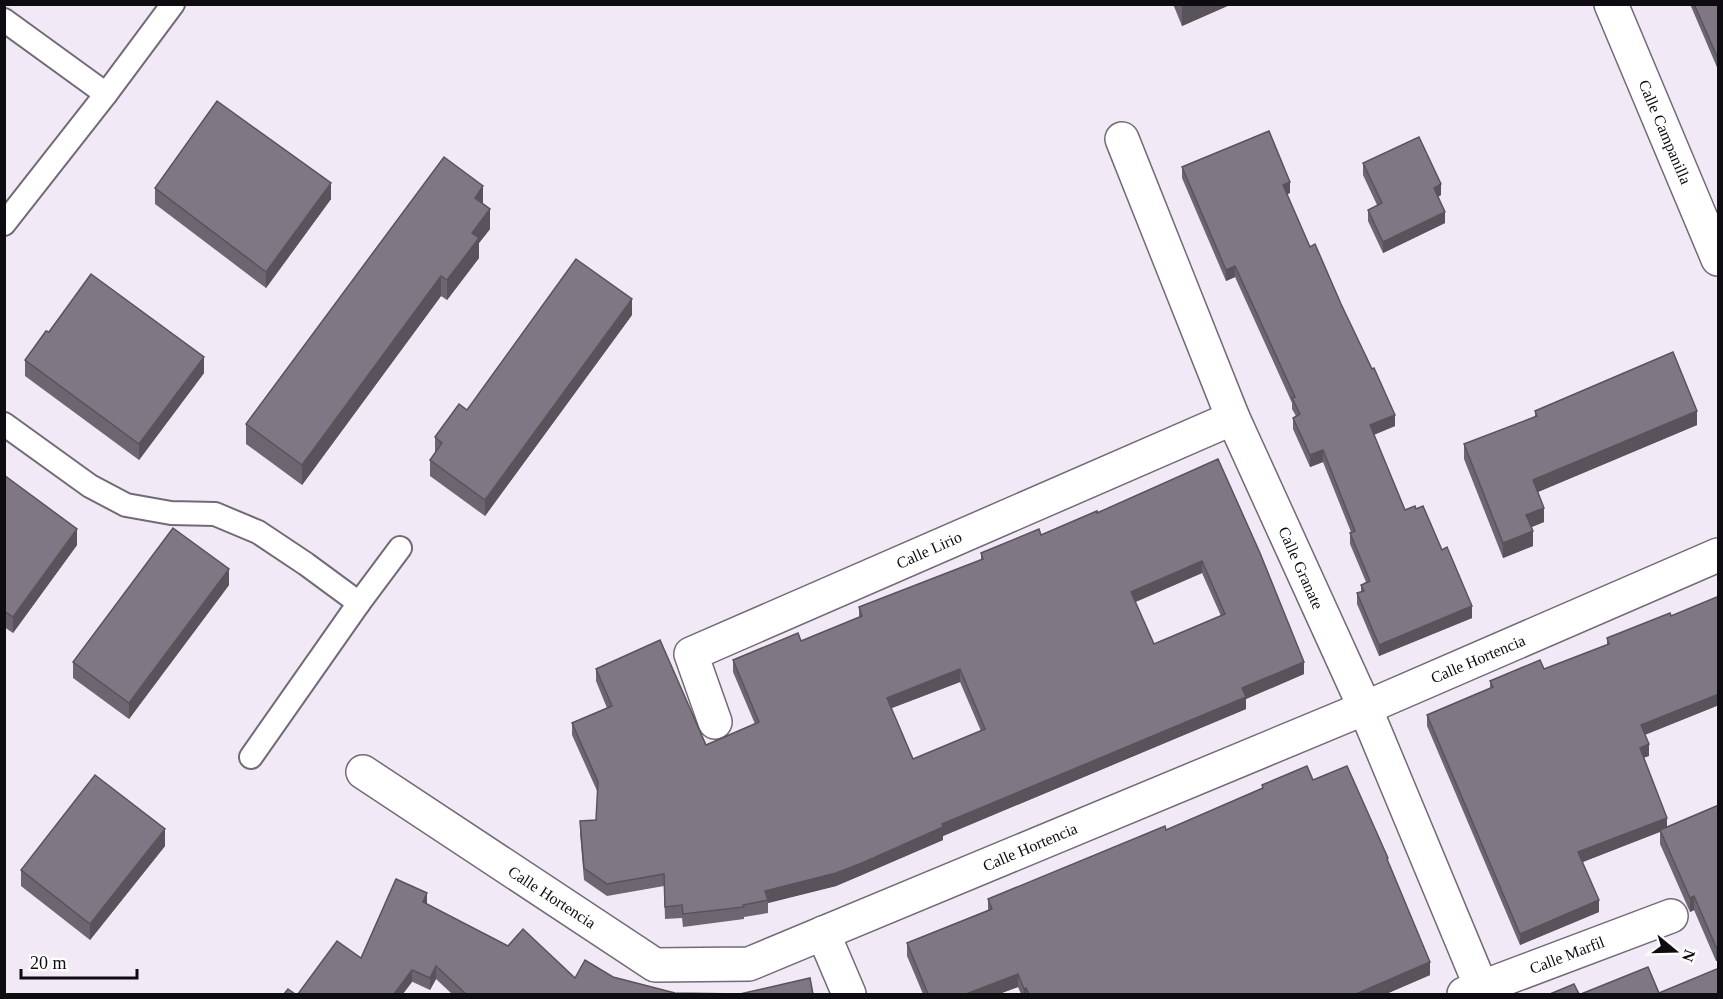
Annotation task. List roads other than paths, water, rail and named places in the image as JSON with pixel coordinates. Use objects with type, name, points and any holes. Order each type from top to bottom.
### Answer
[{"type":"street","name":"Calle Campanilla","points":[[1611,4],[1719,259]]},
{"type":"street","name":"Calle Granate","points":[[1122,139],[1233,418],[1365,708],[1477,992]]},
{"type":"street","name":"Calle Lirio","points":[[715,722],[691,654],[1233,418]]},
{"type":"street","name":"Calle Hortencia","points":[[363,772],[655,965],[749,964],[1365,708],[1719,555]]},
{"type":"street","name":"Calle Marfil","points":[[1477,992],[1671,916]]},
{"type":"street","points":[[823,933],[849,994]]},
{"type":"lane","points":[[4,224],[106,94],[172,4]]},
{"type":"lane","points":[[4,20],[106,94]]},
{"type":"lane","points":[[4,424],[90,486],[126,505],[171,513],[215,514],[258,532],[359,603]]},
{"type":"lane","points":[[251,757],[399,548]]}]
